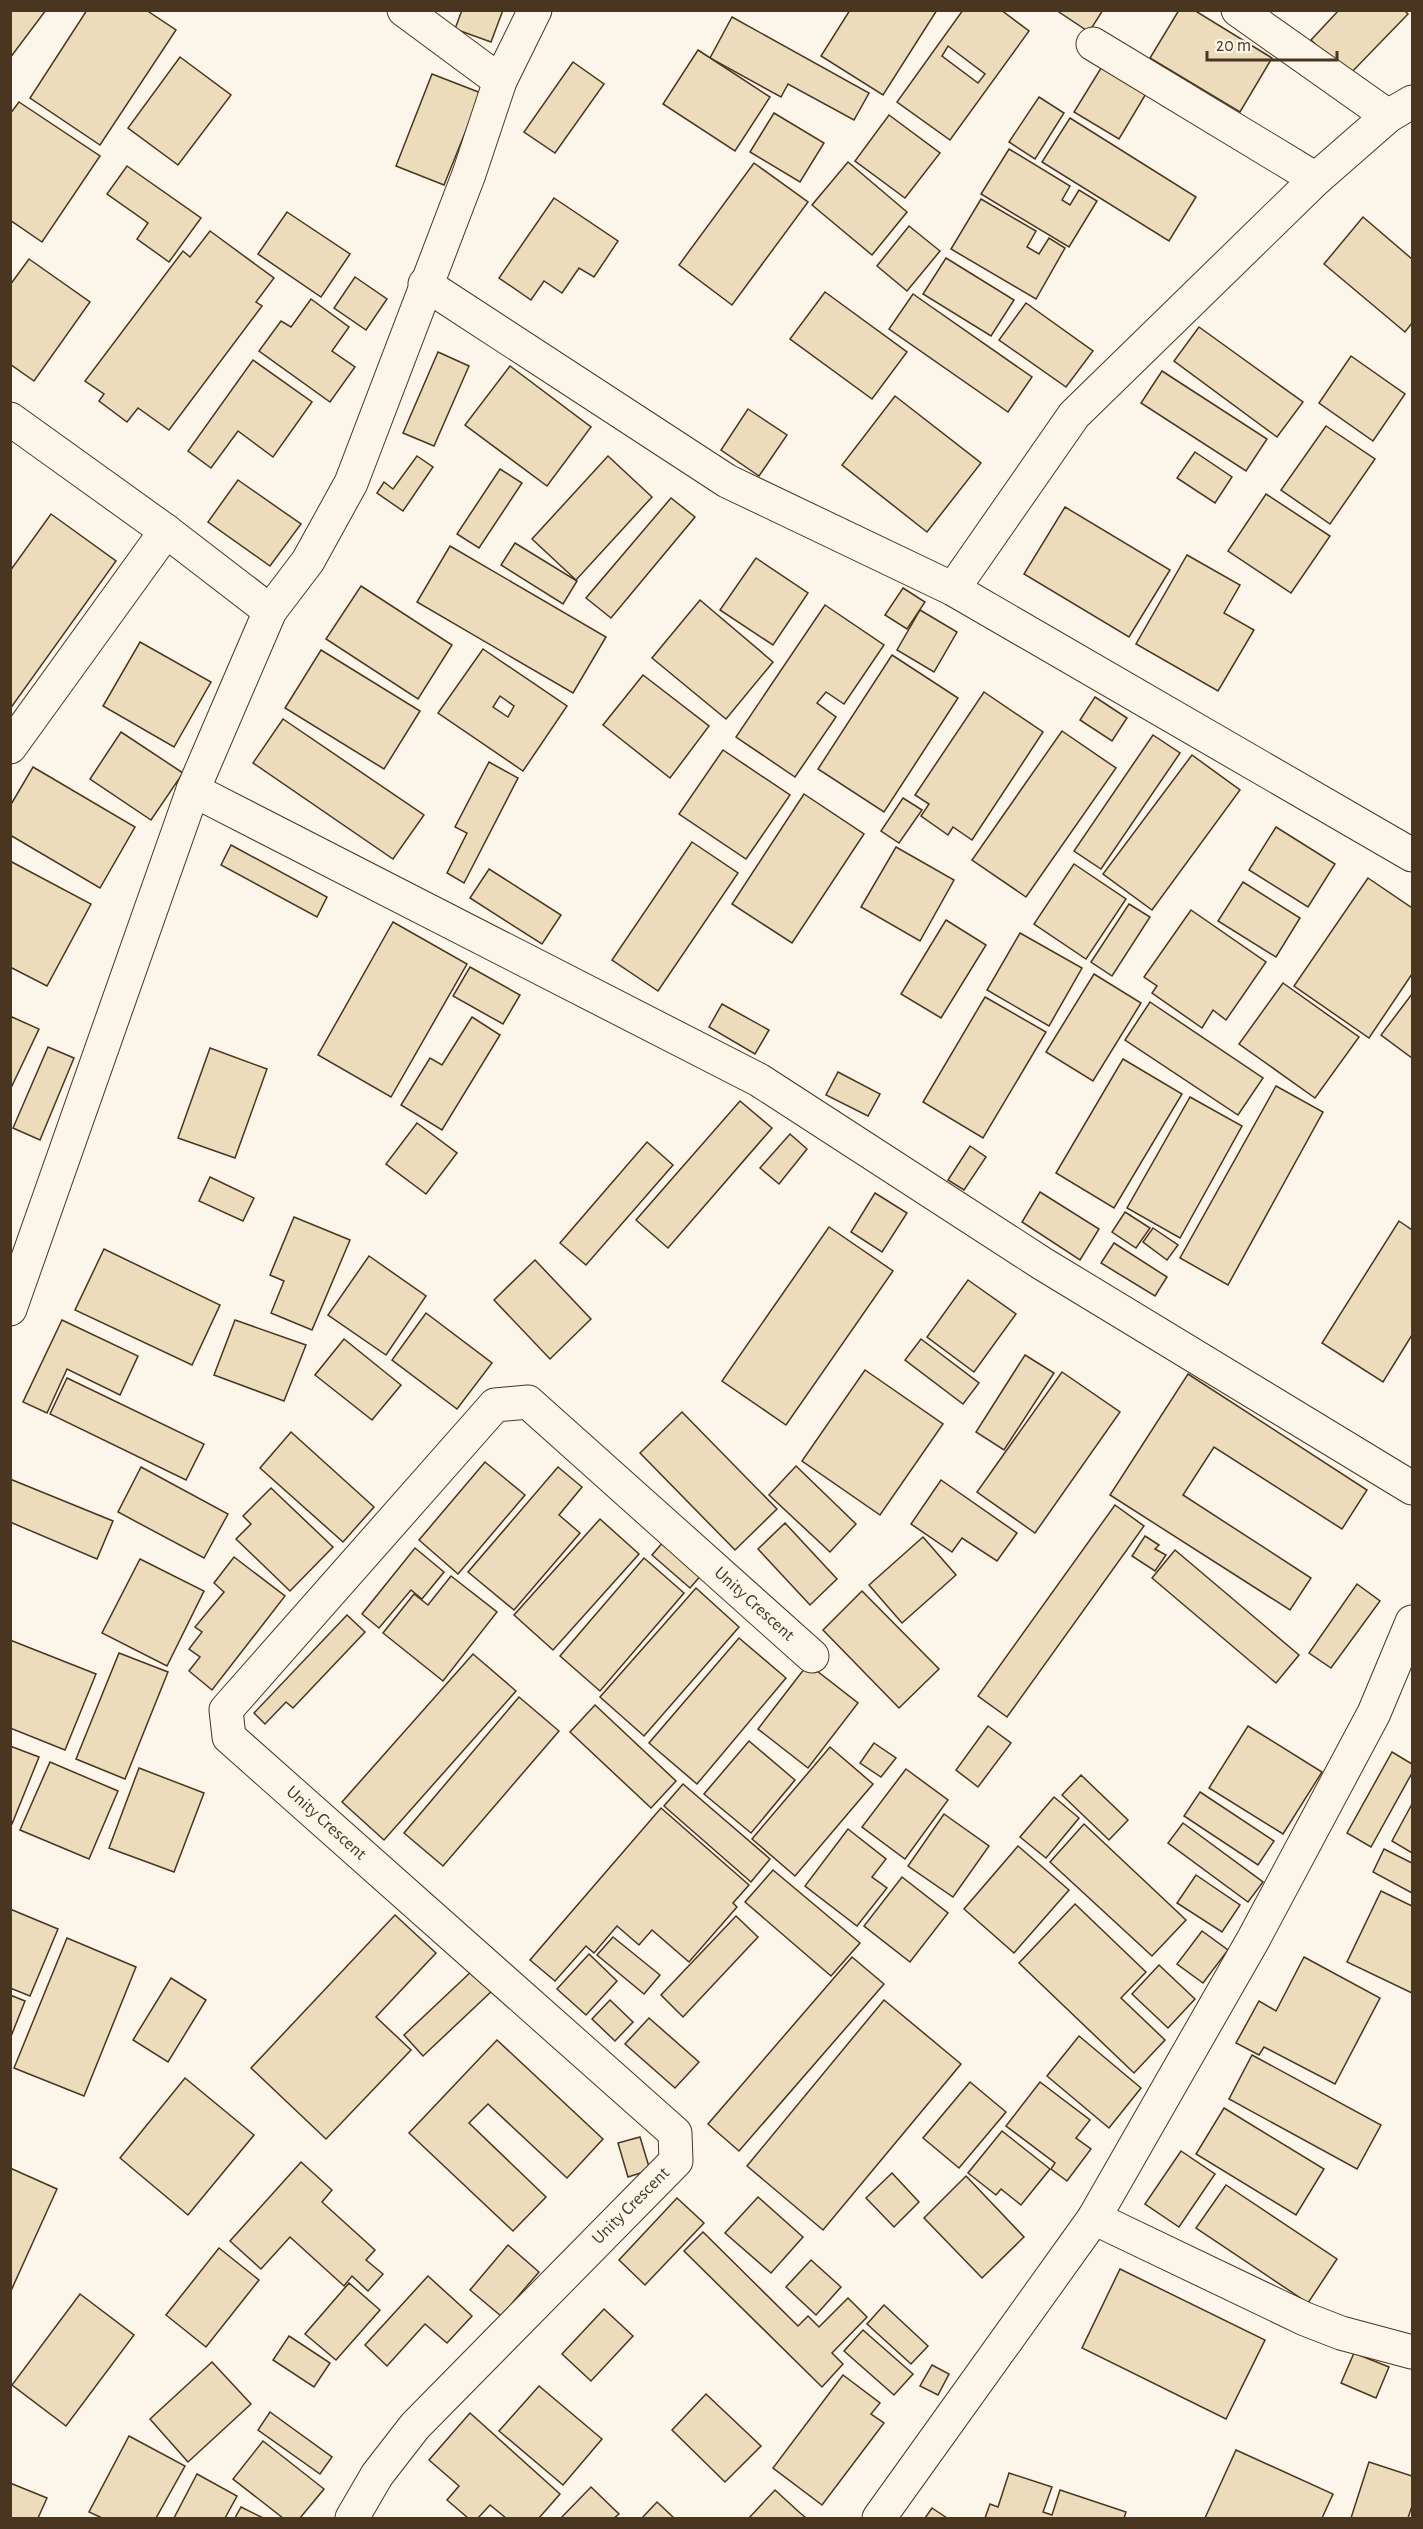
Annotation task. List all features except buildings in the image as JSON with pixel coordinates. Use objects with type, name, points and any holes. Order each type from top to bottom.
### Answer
[{"type":"street","points":[[404,10],[500,81]]},
{"type":"street","points":[[10,1309],[193,790],[270,611],[308,561],[351,483],[425,284],[469,174],[500,81],[535,10]]},
{"type":"street","points":[[953,589],[1074,415],[1166,322],[1316,180],[1400,109],[1238,10]]},
{"type":"street","points":[[1093,44],[1316,180]]},
{"type":"street","points":[[425,284],[727,481],[953,589],[1413,855]]},
{"type":"street","points":[[10,420],[166,531],[270,611]]},
{"type":"street","points":[[10,747],[166,531]]},
{"type":"street","points":[[193,790],[759,1080],[1042,1264],[1413,1488]]},
{"type":"street","name":"Unity Crescent","points":[[352,2518],[376,2475],[415,2426],[676,2161],[675,2133],[229,1737],[226,1710],[495,1405],[528,1402],[812,1656]]},
{"type":"street","points":[[879,2518],[1094,2218],[1258,1930],[1374,1713],[1413,1622]]},
{"type":"street","points":[[1094,2218],[1305,2319],[1341,2333],[1413,2352]]}]
